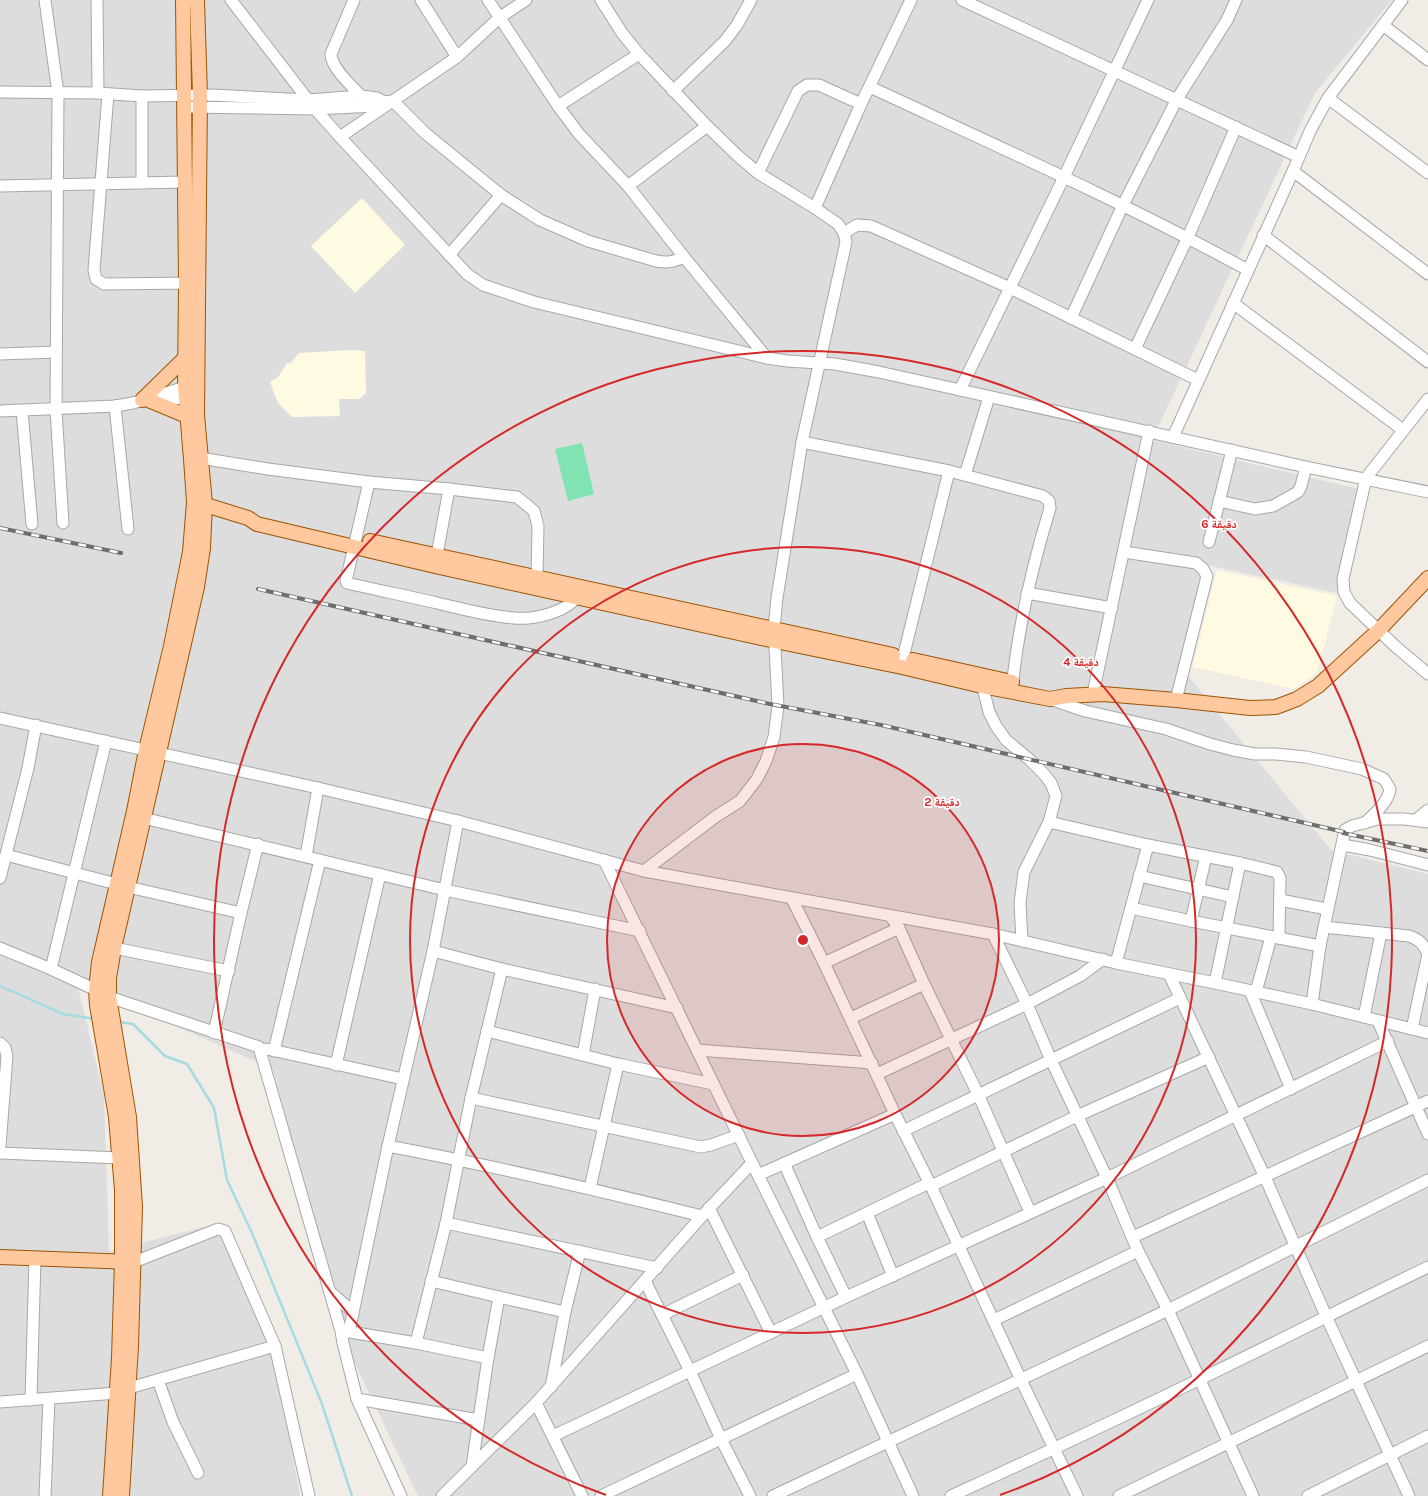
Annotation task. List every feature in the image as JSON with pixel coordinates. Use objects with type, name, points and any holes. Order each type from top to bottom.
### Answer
[{"type":"main road","points":[[183,0],[184,182],[192,283],[185,358],[198,435],[200,458],[199,503]]},
{"type":"main road","points":[[128,1261],[135,1230],[133,1169],[128,1117],[109,997],[109,978],[134,810],[152,751],[188,599],[203,548],[199,503],[191,459],[187,416],[191,392],[192,283],[199,101],[197,0]]},
{"type":"main road","points":[[185,358],[146,399],[187,416]]},
{"type":"main road","points":[[199,503],[248,518],[257,524],[437,556],[537,576],[580,592]]},
{"type":"main road","points":[[356,542],[775,635],[902,667],[982,680]]},
{"type":"main road","points":[[775,635],[903,658],[1012,687],[1050,700],[1066,696],[1093,694],[1122,695],[1250,708],[1276,707],[1296,699],[1318,686],[1378,631],[1428,578]]},
{"type":"main road","points":[[1012,687],[1051,690],[1066,696]]},
{"type":"main road","points":[[122,1496],[123,1391],[128,1261],[116,1117],[97,1005],[96,990],[99,962],[143,818],[152,751]]},
{"type":"main road","points":[[0,1257],[128,1261]]},
{"type":"main road","points":[[110,1496],[123,1391]]},
{"type":"street","points":[[44,0],[58,93],[56,410],[63,523]]},
{"type":"street","points":[[97,0],[103,94],[100,183],[94,270],[96,279],[104,284],[192,283]]},
{"type":"street","points":[[231,0],[308,100],[340,137],[467,274],[483,285],[497,291],[534,302],[767,358],[866,369],[1306,467],[1366,478],[1428,492]]},
{"type":"street","points":[[354,0],[331,54],[331,59],[335,66],[361,96]]},
{"type":"street","points":[[421,0],[457,57]]},
{"type":"street","points":[[488,0],[558,106],[579,134],[628,186],[767,358]]},
{"type":"street","points":[[340,137],[388,101],[457,57],[500,18],[526,0]]},
{"type":"street","points":[[601,0],[622,33],[639,54],[673,92],[707,126],[758,173],[838,224],[844,233],[846,242],[802,442],[777,598],[775,635],[778,706],[774,737],[766,760],[757,778],[740,801],[715,817],[644,871]]},
{"type":"street","points":[[673,92],[725,41],[737,25],[751,0]]},
{"type":"street","points":[[815,208],[861,104],[911,0]]},
{"type":"street","points":[[962,0],[1299,157]]},
{"type":"street","points":[[960,390],[1148,0]]},
{"type":"street","points":[[1071,318],[1122,205],[1177,99],[1227,20],[1236,0]]},
{"type":"street","points":[[1173,437],[1311,129],[1328,98],[1402,0]]},
{"type":"street","points":[[1383,25],[1428,60]]},
{"type":"street","points":[[558,106],[639,54]]},
{"type":"street","points":[[758,173],[798,91],[807,85],[819,85],[861,104]]},
{"type":"street","points":[[870,87],[1122,205],[1188,237],[1248,270]]},
{"type":"street","points":[[0,92],[103,94],[142,96],[184,101],[308,100],[361,96],[376,98],[388,101],[501,195],[540,220],[588,241],[666,263],[684,257]]},
{"type":"street","points":[[142,96],[142,183]]},
{"type":"street","points":[[1328,98],[1428,173]]},
{"type":"street","points":[[199,101],[315,108],[376,106],[388,101]]},
{"type":"street","points":[[628,186],[707,126]]},
{"type":"street","points":[[1135,349],[1188,237],[1236,127]]},
{"type":"street","points":[[1293,171],[1428,274]]},
{"type":"street","points":[[0,186],[184,182]]},
{"type":"street","points":[[449,255],[501,195]]},
{"type":"street","points":[[844,233],[857,225],[871,226],[1010,288],[1198,380]]},
{"type":"street","points":[[1263,235],[1428,362]]},
{"type":"street","points":[[1233,303],[1403,430]]},
{"type":"street","points":[[0,354],[56,352]]},
{"type":"street","points":[[0,411],[56,410],[115,406],[146,399],[191,392]]},
{"type":"street","points":[[965,475],[989,397]]},
{"type":"street","points":[[1428,399],[1366,478],[1343,579],[1344,592],[1350,603],[1378,631],[1428,674]]},
{"type":"street","points":[[115,406],[128,529]]},
{"type":"street","points":[[22,411],[32,524]]},
{"type":"street","points":[[1093,694],[1149,431]]},
{"type":"street","points":[[802,442],[965,475],[1043,496],[1049,501],[1050,508],[1027,593],[1016,654],[1012,687]]},
{"type":"street","points":[[1209,542],[1232,450]]},
{"type":"street","points":[[200,458],[268,469],[369,482],[517,497],[534,512],[538,526],[537,576]]},
{"type":"street","points":[[1219,501],[1255,509],[1272,506],[1298,492],[1306,467]]},
{"type":"street","points":[[903,658],[948,471]]},
{"type":"street","points":[[369,482],[346,581],[348,583],[490,615],[516,618],[554,613],[568,605],[580,592]]},
{"type":"street","points":[[437,556],[449,489]]},
{"type":"street","points":[[1124,552],[1196,563],[1203,569],[1207,576],[1176,700]]},
{"type":"street","points":[[1027,593],[1112,608]]},
{"type":"street","points":[[982,680],[989,712],[996,726],[1006,740],[1030,760],[1051,783],[1056,796],[1049,822],[1024,872],[1020,904],[1022,941]]},
{"type":"street","points":[[1050,700],[1085,711],[1166,729],[1210,744],[1244,752],[1306,757],[1362,769],[1384,779],[1390,789],[1389,796],[1385,802],[1366,823]]},
{"type":"street","points":[[0,718],[318,788],[458,821],[644,871],[891,917],[993,934],[1116,963],[1312,1004],[1428,1033]]},
{"type":"street","points":[[0,878],[28,768],[36,725]]},
{"type":"street","points":[[51,969],[106,741]]},
{"type":"street","points":[[306,856],[318,788]]},
{"type":"street","points":[[1416,820],[1428,810]]},
{"type":"street","points":[[143,818],[258,844],[445,890],[640,931]]},
{"type":"street","points":[[1312,1004],[1320,946],[1343,845],[1343,833],[1352,826],[1378,819],[1416,820],[1428,822]]},
{"type":"street","points":[[401,1496],[357,1399],[343,1343],[345,1331],[353,1312],[388,1146],[433,951],[458,821]]},
{"type":"street","points":[[1049,822],[1148,845],[1273,870],[1279,873],[1280,900],[1275,937],[1253,992],[1291,1089]]},
{"type":"street","points":[[214,1033],[229,971],[240,913],[258,844]]},
{"type":"street","points":[[1116,963],[1148,845]]},
{"type":"street","points":[[1343,845],[1370,850],[1428,865]]},
{"type":"street","points":[[6,855],[73,874],[240,913]]},
{"type":"street","points":[[1191,922],[1206,856]]},
{"type":"street","points":[[274,1051],[320,860]]},
{"type":"street","points":[[604,860],[752,1163],[825,1308],[913,1496]]},
{"type":"street","points":[[1215,983],[1240,863]]},
{"type":"street","points":[[336,1065],[380,874]]},
{"type":"street","points":[[1139,876],[1233,897]]},
{"type":"street","points":[[792,899],[851,1018],[895,1114],[930,1184],[1021,1380],[1077,1496]]},
{"type":"street","points":[[1280,900],[1328,909]]},
{"type":"street","points":[[1130,908],[1191,922],[1320,946]]},
{"type":"street","points":[[891,917],[898,928],[978,1094],[1030,1212]]},
{"type":"street","points":[[824,963],[898,928]]},
{"type":"street","points":[[1324,928],[1409,936],[1416,938],[1424,946],[1428,954],[1412,1029]]},
{"type":"street","points":[[1364,1018],[1381,933]]},
{"type":"street","points":[[993,934],[1027,1004],[1138,1251],[1168,1310],[1252,1496]]},
{"type":"street","points":[[0,948],[51,969],[96,990]]},
{"type":"street","points":[[114,948],[229,971]]},
{"type":"street","points":[[433,951],[502,969],[677,1008]]},
{"type":"street","points":[[877,1074],[1027,1004],[1080,976],[1103,960]]},
{"type":"street","points":[[416,1343],[446,1223],[471,1098],[502,969]]},
{"type":"street","points":[[1169,974],[1265,1177],[1326,1316],[1409,1496]]},
{"type":"street","points":[[851,1018],[924,984]]},
{"type":"street","points":[[583,1055],[595,989]]},
{"type":"street","points":[[109,997],[259,1047],[403,1079]]},
{"type":"street","points":[[903,1130],[1180,998]]},
{"type":"street","points":[[1378,1021],[1428,1134]]},
{"type":"street","points":[[487,1031],[618,1064],[714,1084]]},
{"type":"street","points":[[553,1436],[846,1297],[1106,1178],[1388,1041]]},
{"type":"street","points":[[0,1043],[5,1048],[7,1056],[0,1146]]},
{"type":"street","points":[[259,1047],[330,1292],[345,1331]]},
{"type":"street","points":[[697,1050],[872,1063]]},
{"type":"street","points":[[817,1237],[1077,1116],[1209,1057]]},
{"type":"street","points":[[590,1188],[618,1064]]},
{"type":"street","points":[[471,1098],[701,1147],[739,1135]]},
{"type":"street","points":[[1133,1237],[1428,1101]]},
{"type":"street","points":[[758,1175],[895,1114]]},
{"type":"street","points":[[388,1146],[706,1212],[743,1275],[771,1333]]},
{"type":"street","points":[[0,1153],[120,1158]]},
{"type":"street","points":[[442,1496],[536,1404],[706,1212],[752,1163]]},
{"type":"street","points":[[784,1163],[846,1297]]},
{"type":"street","points":[[773,1496],[1168,1310],[1428,1180]]},
{"type":"street","points":[[867,1213],[893,1276]]},
{"type":"street","points":[[446,1223],[657,1268]]},
{"type":"street","points":[[128,1261],[218,1229],[226,1231],[275,1346],[309,1496]]},
{"type":"street","points":[[551,1387],[565,1312],[580,1251]]},
{"type":"street","points":[[994,1320],[1138,1251]]},
{"type":"street","points":[[31,1400],[35,1258]]},
{"type":"street","points":[[951,1496],[1199,1380],[1428,1267]]},
{"type":"street","points":[[662,1315],[743,1275]]},
{"type":"street","points":[[432,1281],[565,1312]]},
{"type":"street","points":[[645,1281],[750,1496]]},
{"type":"street","points":[[330,1292],[353,1312]]},
{"type":"street","points":[[472,1466],[488,1358],[499,1297]]},
{"type":"street","points":[[345,1331],[416,1343],[488,1358]]},
{"type":"street","points":[[0,1402],[49,1399],[123,1391],[275,1346]]},
{"type":"street","points":[[1119,1496],[1428,1346]]},
{"type":"street","points":[[601,1496],[857,1374]]},
{"type":"street","points":[[158,1380],[173,1422],[198,1473]]},
{"type":"street","points":[[45,1496],[49,1399]]},
{"type":"street","points":[[357,1399],[479,1420]]},
{"type":"street","points":[[536,1404],[582,1496]]},
{"type":"street","points":[[1308,1496],[1428,1436]]},
{"type":"shaded area","points":[[0,0],[1392,0],[1315,93],[1152,440],[1359,489],[1337,593],[1207,565],[1180,666],[1331,850],[1428,874],[1428,1496],[418,1496],[338,1328],[273,1069],[77,983],[104,1095],[109,1251],[220,1223],[274,1355],[300,1496],[0,1496]]},
{"type":"shaded area","points":[[362,198],[405,245],[355,293],[311,246]]},
{"type":"shaded area","points":[[351,350],[365,351],[366,393],[359,399],[339,399],[340,416],[292,417],[278,403],[270,382],[278,377],[287,363],[291,363],[299,353]]},
{"type":"shaded area","points":[[1217,570],[1337,596],[1317,673],[1294,689],[1193,667]]},
{"type":"green space","points":[[582,443],[594,494],[568,501],[555,449]]},
{"type":"waterway","points":[[0,986],[63,1014],[95,1019]]},
{"type":"waterway","points":[[118,1022],[133,1024],[165,1056],[187,1064],[214,1108],[227,1180],[252,1233],[322,1404],[352,1496]]},
{"type":"railway","points":[[0,528],[121,553]]},
{"type":"railway","points":[[258,589],[770,704],[881,725],[1344,832],[1343,833],[1428,851]]}]
